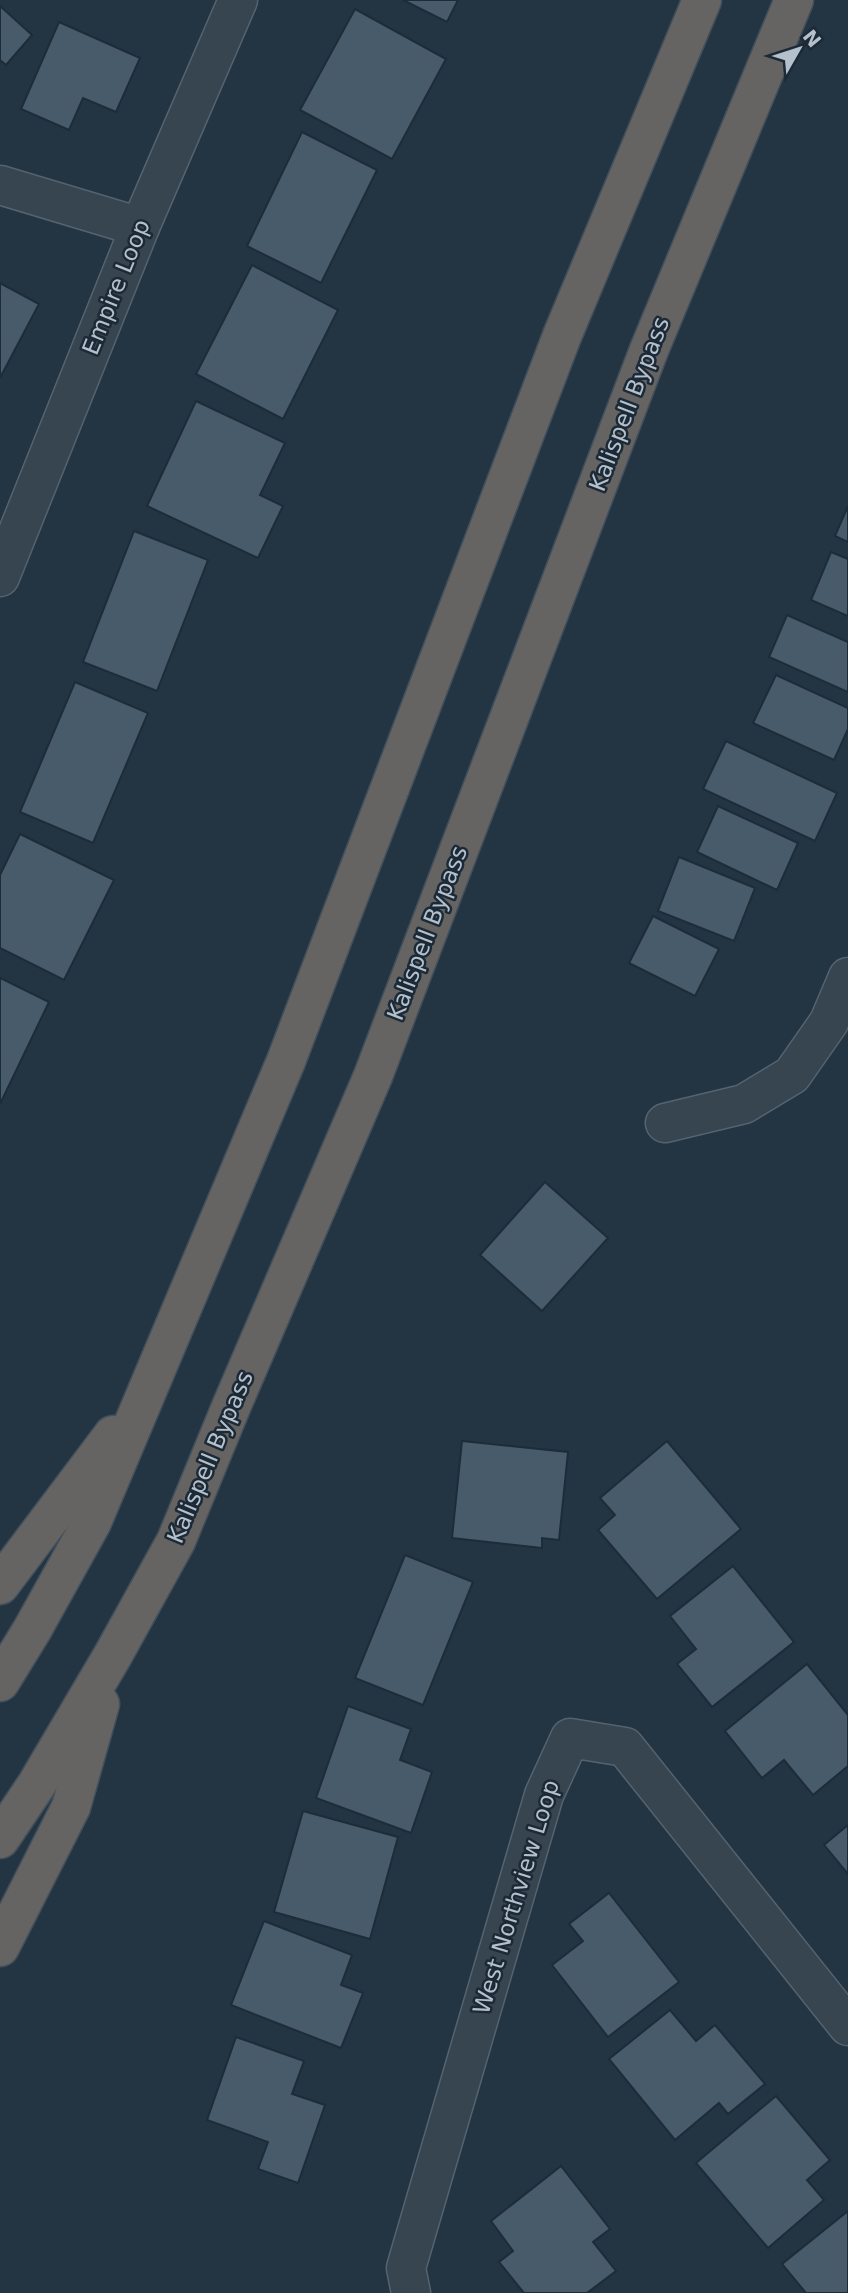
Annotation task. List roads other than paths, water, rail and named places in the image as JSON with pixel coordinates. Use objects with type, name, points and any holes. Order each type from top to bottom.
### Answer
[{"type":"highway","points":[[0,1682],[92,1522],[286,1061],[562,336],[702,0]]},
{"type":"highway","name":"Kalispell Bypass","points":[[0,1839],[37,1784],[176,1541],[373,1076],[649,350],[794,0]]},
{"type":"highway","points":[[0,1585],[146,1392]]},
{"type":"highway","points":[[0,1947],[71,1807],[113,1655]]},
{"type":"street","name":"Empire Loop","points":[[0,577],[140,227],[238,0]]},
{"type":"street","points":[[0,185],[140,227]]},
{"type":"street","points":[[665,1123],[744,1104],[792,1075],[829,1022],[848,977]]},
{"type":"street","name":"West Northview Loop","points":[[411,2293],[405,2268],[544,1795],[570,1738],[625,1747],[848,2026]]}]
